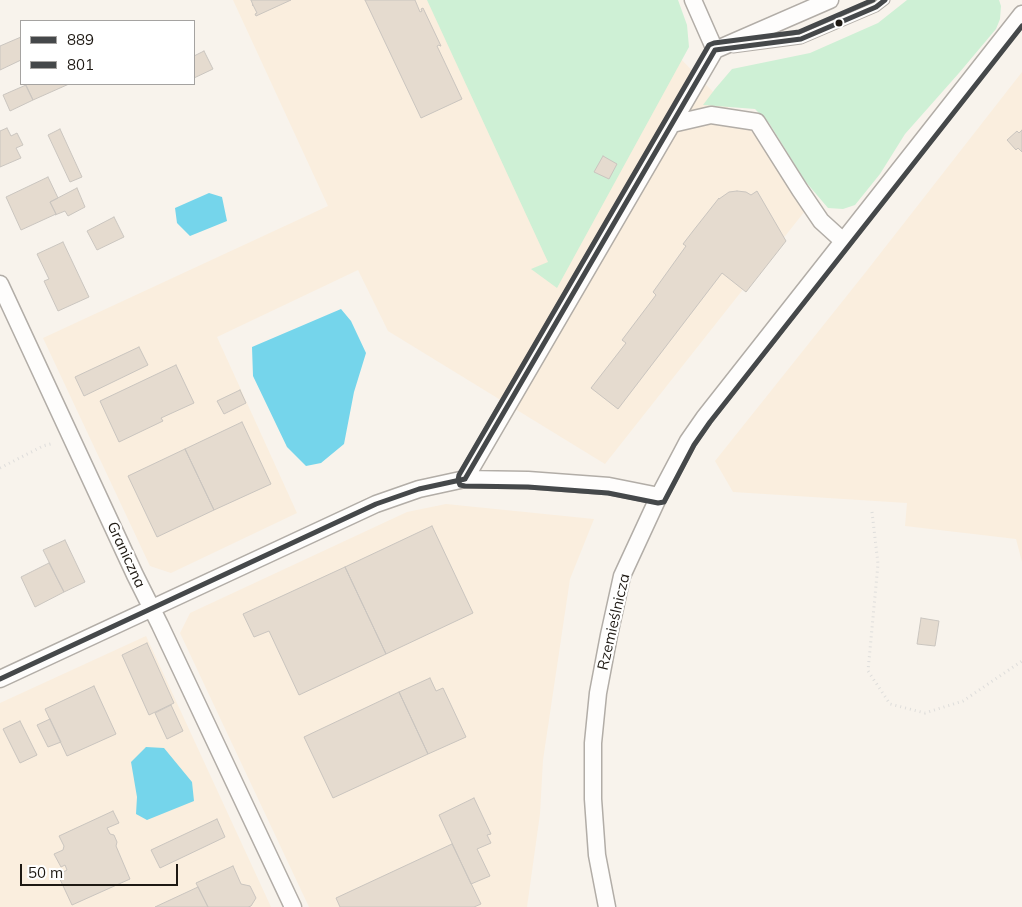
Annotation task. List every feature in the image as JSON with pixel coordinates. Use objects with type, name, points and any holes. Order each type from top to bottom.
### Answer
[{"type":"street","points":[[693,0],[716,50]]},
{"type":"street","points":[[465,479],[716,50],[830,0]]},
{"type":"street","name":"Rzemieślnicza","points":[[607,907],[597,854],[593,798],[593,743],[598,693],[608,635],[622,576],[659,496],[688,441],[704,418],[1022,14]]},
{"type":"street","points":[[672,124],[711,115],[757,122],[821,221],[843,241]]},
{"type":"street","name":"Graniczna","points":[[0,284],[151,609],[293,907]]},
{"type":"street","points":[[0,679],[376,504],[419,489],[465,479],[528,480],[609,486],[659,496]]},
{"type":"lane","points":[[716,50],[801,39],[876,7],[885,0]]},
{"type":"path","points":[[0,468],[43,446],[60,442]]},
{"type":"path","points":[[872,512],[878,564],[868,671],[890,704],[925,713],[963,701],[1022,661]]},
{"type":"shaded area","points":[[233,0],[652,0],[677,55],[816,197],[605,464],[388,331],[358,270],[217,337],[297,513],[171,573],[150,566],[43,338],[328,206]]},
{"type":"shaded area","points":[[1022,72],[1022,562],[1016,539],[905,526],[907,503],[733,492],[715,461]]},
{"type":"shaded area","points":[[446,504],[594,519],[570,579],[543,760],[540,814],[527,907],[309,907],[180,633],[190,613],[407,512]]},
{"type":"shaded area","points":[[146,636],[271,907],[0,907],[0,703]]},
{"type":"green space","points":[[427,0],[678,0],[687,25],[689,47],[557,288],[531,269],[548,262]]},
{"type":"green space","points":[[907,0],[999,0],[1001,6],[1000,19],[996,29],[905,134],[880,174],[855,205],[843,209],[828,208],[805,181],[769,123],[755,109],[703,105],[732,69],[810,53],[878,23]]},
{"type":"water","points":[[209,193],[222,197],[227,221],[190,236],[177,223],[175,208]]},
{"type":"water","points":[[341,309],[351,321],[366,353],[354,392],[344,444],[321,463],[306,466],[287,447],[253,376],[252,347]]},
{"type":"water","points":[[146,747],[164,748],[192,782],[194,801],[147,820],[136,814],[137,797],[131,762]]},
{"type":"building","points":[[251,0],[291,0],[256,16],[255,14],[257,13]]},
{"type":"building","points":[[365,0],[415,0],[420,12],[423,8],[441,46],[437,46],[462,99],[421,118]]},
{"type":"building","points":[[20,37],[20,60],[0,70],[0,46]]},
{"type":"building","points":[[204,51],[213,69],[195,78],[195,56]]},
{"type":"building","points":[[26,85],[67,85],[33,100]]},
{"type":"building","points":[[26,85],[33,100],[10,111],[3,95]]},
{"type":"building","points":[[7,128],[11,136],[17,133],[23,145],[16,148],[21,158],[0,167],[0,131]]},
{"type":"building","points":[[60,129],[82,177],[70,182],[48,135]]},
{"type":"building","points":[[1022,130],[1022,152],[1018,148],[1016,150],[1007,140],[1017,131],[1019,133]]},
{"type":"building","points":[[603,156],[617,164],[609,179],[594,172]]},
{"type":"building","points":[[48,177],[58,198],[50,202],[56,214],[21,230],[6,197]]},
{"type":"building","points":[[77,188],[85,207],[68,216],[65,211],[55,215],[50,202]]},
{"type":"building","points":[[757,191],[786,241],[746,292],[722,273],[618,409],[591,388],[626,343],[622,340],[656,295],[653,292],[686,246],[683,244],[719,198],[729,192],[746,192],[751,195]]},
{"type":"building","points":[[114,217],[124,237],[97,250],[87,231]]},
{"type":"building","points":[[63,242],[89,297],[58,311],[44,281],[49,279],[37,254]]},
{"type":"building","points":[[139,347],[148,365],[84,396],[75,377]]},
{"type":"building","points":[[176,365],[194,403],[161,418],[163,421],[119,442],[100,401]]},
{"type":"building","points":[[240,390],[246,403],[224,414],[217,401]]},
{"type":"building","points":[[242,422],[271,484],[214,510],[185,449]]},
{"type":"building","points":[[185,449],[214,510],[157,537],[128,476]]},
{"type":"building","points":[[432,526],[473,613],[386,654],[345,567]]},
{"type":"building","points":[[65,540],[85,582],[64,592],[43,550]]},
{"type":"building","points":[[49,563],[64,592],[35,607],[21,577]]},
{"type":"building","points":[[345,567],[386,654],[299,695],[269,631],[254,637],[243,614]]},
{"type":"building","points":[[921,618],[939,621],[935,646],[917,644]]},
{"type":"building","points":[[147,643],[174,703],[149,715],[122,655]]},
{"type":"building","points":[[430,678],[436,691],[443,688],[466,737],[428,754],[399,692]]},
{"type":"building","points":[[94,686],[116,734],[67,756],[45,709]]},
{"type":"building","points":[[399,692],[428,754],[333,798],[304,737]]},
{"type":"building","points":[[171,705],[183,731],[167,739],[155,713]]},
{"type":"building","points":[[50,719],[61,742],[48,747],[37,725]]},
{"type":"building","points":[[20,721],[37,755],[20,763],[3,729]]},
{"type":"building","points":[[474,798],[491,834],[487,835],[491,843],[477,849],[490,876],[471,884],[439,815]]},
{"type":"building","points":[[113,811],[119,823],[107,828],[110,834],[114,835],[117,842],[116,846],[130,879],[72,905],[58,875],[67,870],[65,865],[61,867],[54,854],[63,850],[64,846],[59,836]]},
{"type":"building","points":[[217,819],[225,837],[160,868],[151,850]]},
{"type":"building","points":[[452,844],[481,904],[474,907],[340,907],[336,898]]},
{"type":"building","points":[[233,866],[241,884],[250,886],[256,898],[251,906],[248,907],[208,907],[196,883]]},
{"type":"building","points":[[198,887],[208,907],[155,907]]},
{"type":"transit line","name":"801","points":[[873,0],[799,32],[709,45],[459,475],[460,485],[528,487],[608,493],[658,503],[664,502],[694,445],[710,422],[1022,26]]},
{"type":"transit line","name":"889","points":[[715,50],[801,39],[876,7],[885,0]]},
{"type":"transit line","name":"889","points":[[465,479],[715,50]]},
{"type":"transit line","name":"889","points":[[0,679],[376,504],[419,489],[465,479]]}]
